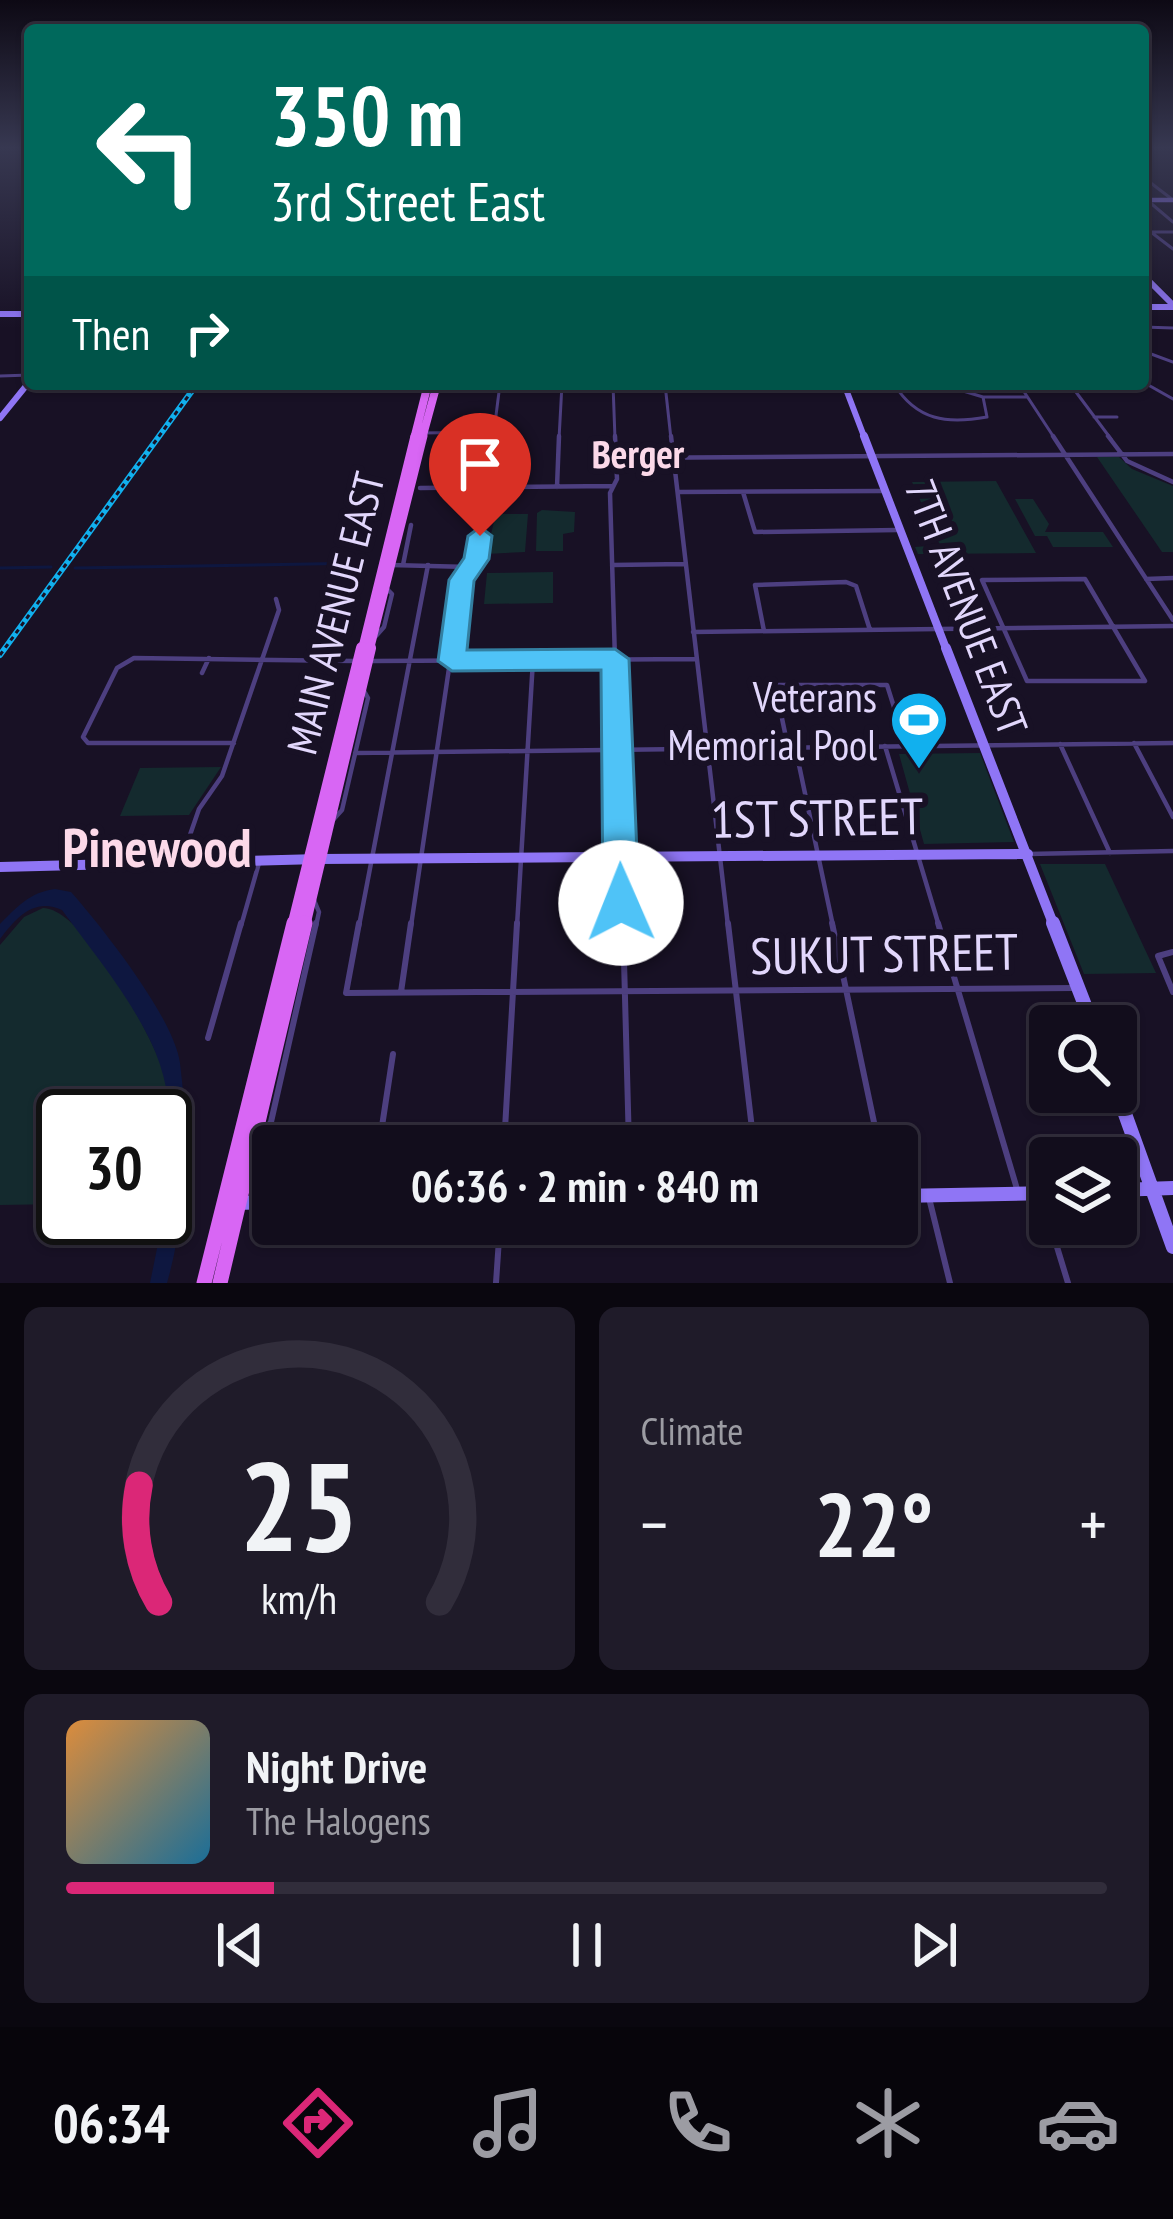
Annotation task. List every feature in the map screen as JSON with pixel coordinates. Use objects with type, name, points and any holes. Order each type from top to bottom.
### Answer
[{"type":"main road","name":"MAIN AVENUE EAST","points":[[313,859],[328,823],[420,408],[430,390]]},
{"type":"main road","name":"MAIN AVENUE EAST","points":[[313,859],[432,390]]},
{"type":"main road","points":[[420,408],[422,433]]},
{"type":"main road","points":[[256,1125],[310,897],[313,859]]},
{"type":"main road","points":[[220,1283],[231,1203],[313,859]]},
{"type":"main road","points":[[204,1283],[252,1143]]},
{"type":"street","points":[[1150,232],[1173,232]]},
{"type":"street","points":[[1150,232],[1173,249]]},
{"type":"street","points":[[1149,278],[1173,304]]},
{"type":"street","points":[[0,418],[24,386]]},
{"type":"street","points":[[401,992],[462,580],[478,551],[499,390]]},
{"type":"street","points":[[557,488],[562,390]]},
{"type":"street","points":[[614,390],[612,565],[628,1125]]},
{"type":"street","points":[[665,390],[752,1125]]},
{"type":"street","name":"7TH AVENUE EAST","points":[[846,390],[1085,1005]]},
{"type":"street","points":[[898,390],[907,406],[942,422],[987,417],[983,397]]},
{"type":"street","points":[[960,390],[983,397],[1027,397]]},
{"type":"street","points":[[693,632],[1173,623],[1023,390]]},
{"type":"street","points":[[1074,390],[1120,453],[1136,466],[1173,482]]},
{"type":"street","points":[[1094,417],[1117,417]]},
{"type":"street","points":[[422,433],[494,432]]},
{"type":"street","points":[[616,458],[1173,454]]},
{"type":"street","points":[[420,488],[613,486]]},
{"type":"street","points":[[678,492],[886,491]]},
{"type":"street","points":[[743,492],[755,532],[902,530]]},
{"type":"street","points":[[403,566],[411,525]]},
{"type":"street","points":[[612,565],[685,564]]},
{"type":"street","points":[[371,861],[428,565]]},
{"type":"street","points":[[385,566],[470,567]]},
{"type":"street","points":[[1146,579],[1173,578]]},
{"type":"street","points":[[1085,579],[1145,681],[1027,681],[1002,626],[982,580],[1085,579]]},
{"type":"street","points":[[764,631],[755,585],[846,582],[856,586],[870,630]]},
{"type":"street","points":[[180,864],[199,809],[222,776],[279,610],[276,599]]},
{"type":"street","points":[[202,674],[209,658]]},
{"type":"street","points":[[234,742],[83,741],[117,668],[125,661],[696,659]]},
{"type":"street","points":[[505,1125],[533,660]]},
{"type":"street","points":[[874,1125],[818,856],[775,685],[887,685],[906,745]]},
{"type":"street","points":[[328,823],[342,810],[368,698],[360,686]]},
{"type":"street","points":[[355,753],[1173,742]]},
{"type":"street","points":[[1134,743],[1173,817]]},
{"type":"street","points":[[1060,744],[1110,853]]},
{"type":"street","points":[[885,746],[1018,1193]]},
{"type":"street","name":"1ST STREET","points":[[0,867],[313,859],[1173,851]]},
{"type":"street","name":"SUKUT STREET","points":[[371,861],[346,993],[1079,988]]},
{"type":"street","points":[[208,1038],[259,862]]},
{"type":"street","points":[[268,1125],[319,911],[319,904],[310,897]]},
{"type":"street","points":[[1173,952],[1158,956],[1173,992]]},
{"type":"street","points":[[285,1004],[294,1022]]},
{"type":"street","points":[[382,1125],[393,1054]]},
{"type":"street","points":[[1124,1113],[1173,1247]]},
{"type":"street","points":[[1137,1189],[1173,1188]]},
{"type":"street","points":[[918,1196],[1029,1193]]},
{"type":"street","points":[[929,1196],[950,1283]]},
{"type":"street","points":[[231,1203],[252,1202]]},
{"type":"street","points":[[496,1283],[499,1245]]},
{"type":"street","points":[[1057,1245],[1069,1283]]},
{"type":"green space","points":[[1097,457],[1119,457],[1132,469],[1173,486],[1173,552],[1162,552]]},
{"type":"green space","points":[[996,481],[1036,553],[918,554],[915,547],[940,545],[912,482]]},
{"type":"green space","points":[[1015,499],[1033,499],[1049,524],[1045,532],[1103,532],[1113,547],[1053,547],[1047,536],[1035,536]]},
{"type":"green space","points":[[575,512],[574,532],[563,534],[563,551],[536,551],[537,513]]},
{"type":"green space","points":[[496,514],[528,514],[525,552],[486,554]]},
{"type":"green space","points":[[553,572],[553,603],[484,604],[487,573]]},
{"type":"green space","points":[[980,753],[1014,842],[924,844],[899,754]]},
{"type":"green space","points":[[221,767],[189,815],[120,816],[140,768]]},
{"type":"green space","points":[[1040,864],[1105,864],[1156,973],[1084,974]]},
{"type":"green space","points":[[43,908],[61,915],[81,932],[141,1021],[170,1089],[36,1089],[36,1204],[0,1205],[0,945],[24,917]]},
{"type":"water","points":[[71,892],[135,974],[175,1044],[183,1089],[166,1089],[141,1023],[62,910],[34,908],[0,939],[0,924],[38,893]]},
{"type":"water","points":[[157,1245],[175,1245],[167,1283],[150,1283]]},
{"type":"waterway","points":[[75,568],[365,563]]},
{"type":"waterway","points":[[0,568],[51,567]]},
{"type":"railway","points":[[0,655],[193,390]]},
{"type":"place","name":"Veterans Memorial Pool","points":[[919,771]]},
{"type":"district","name":"Berger","points":[[638,453]]},
{"type":"district","name":"Pinewood","points":[[157,847]]},
{"type":"route","points":[[480,536],[476,559],[462,580],[452,661],[615,659],[621,903]]}]
